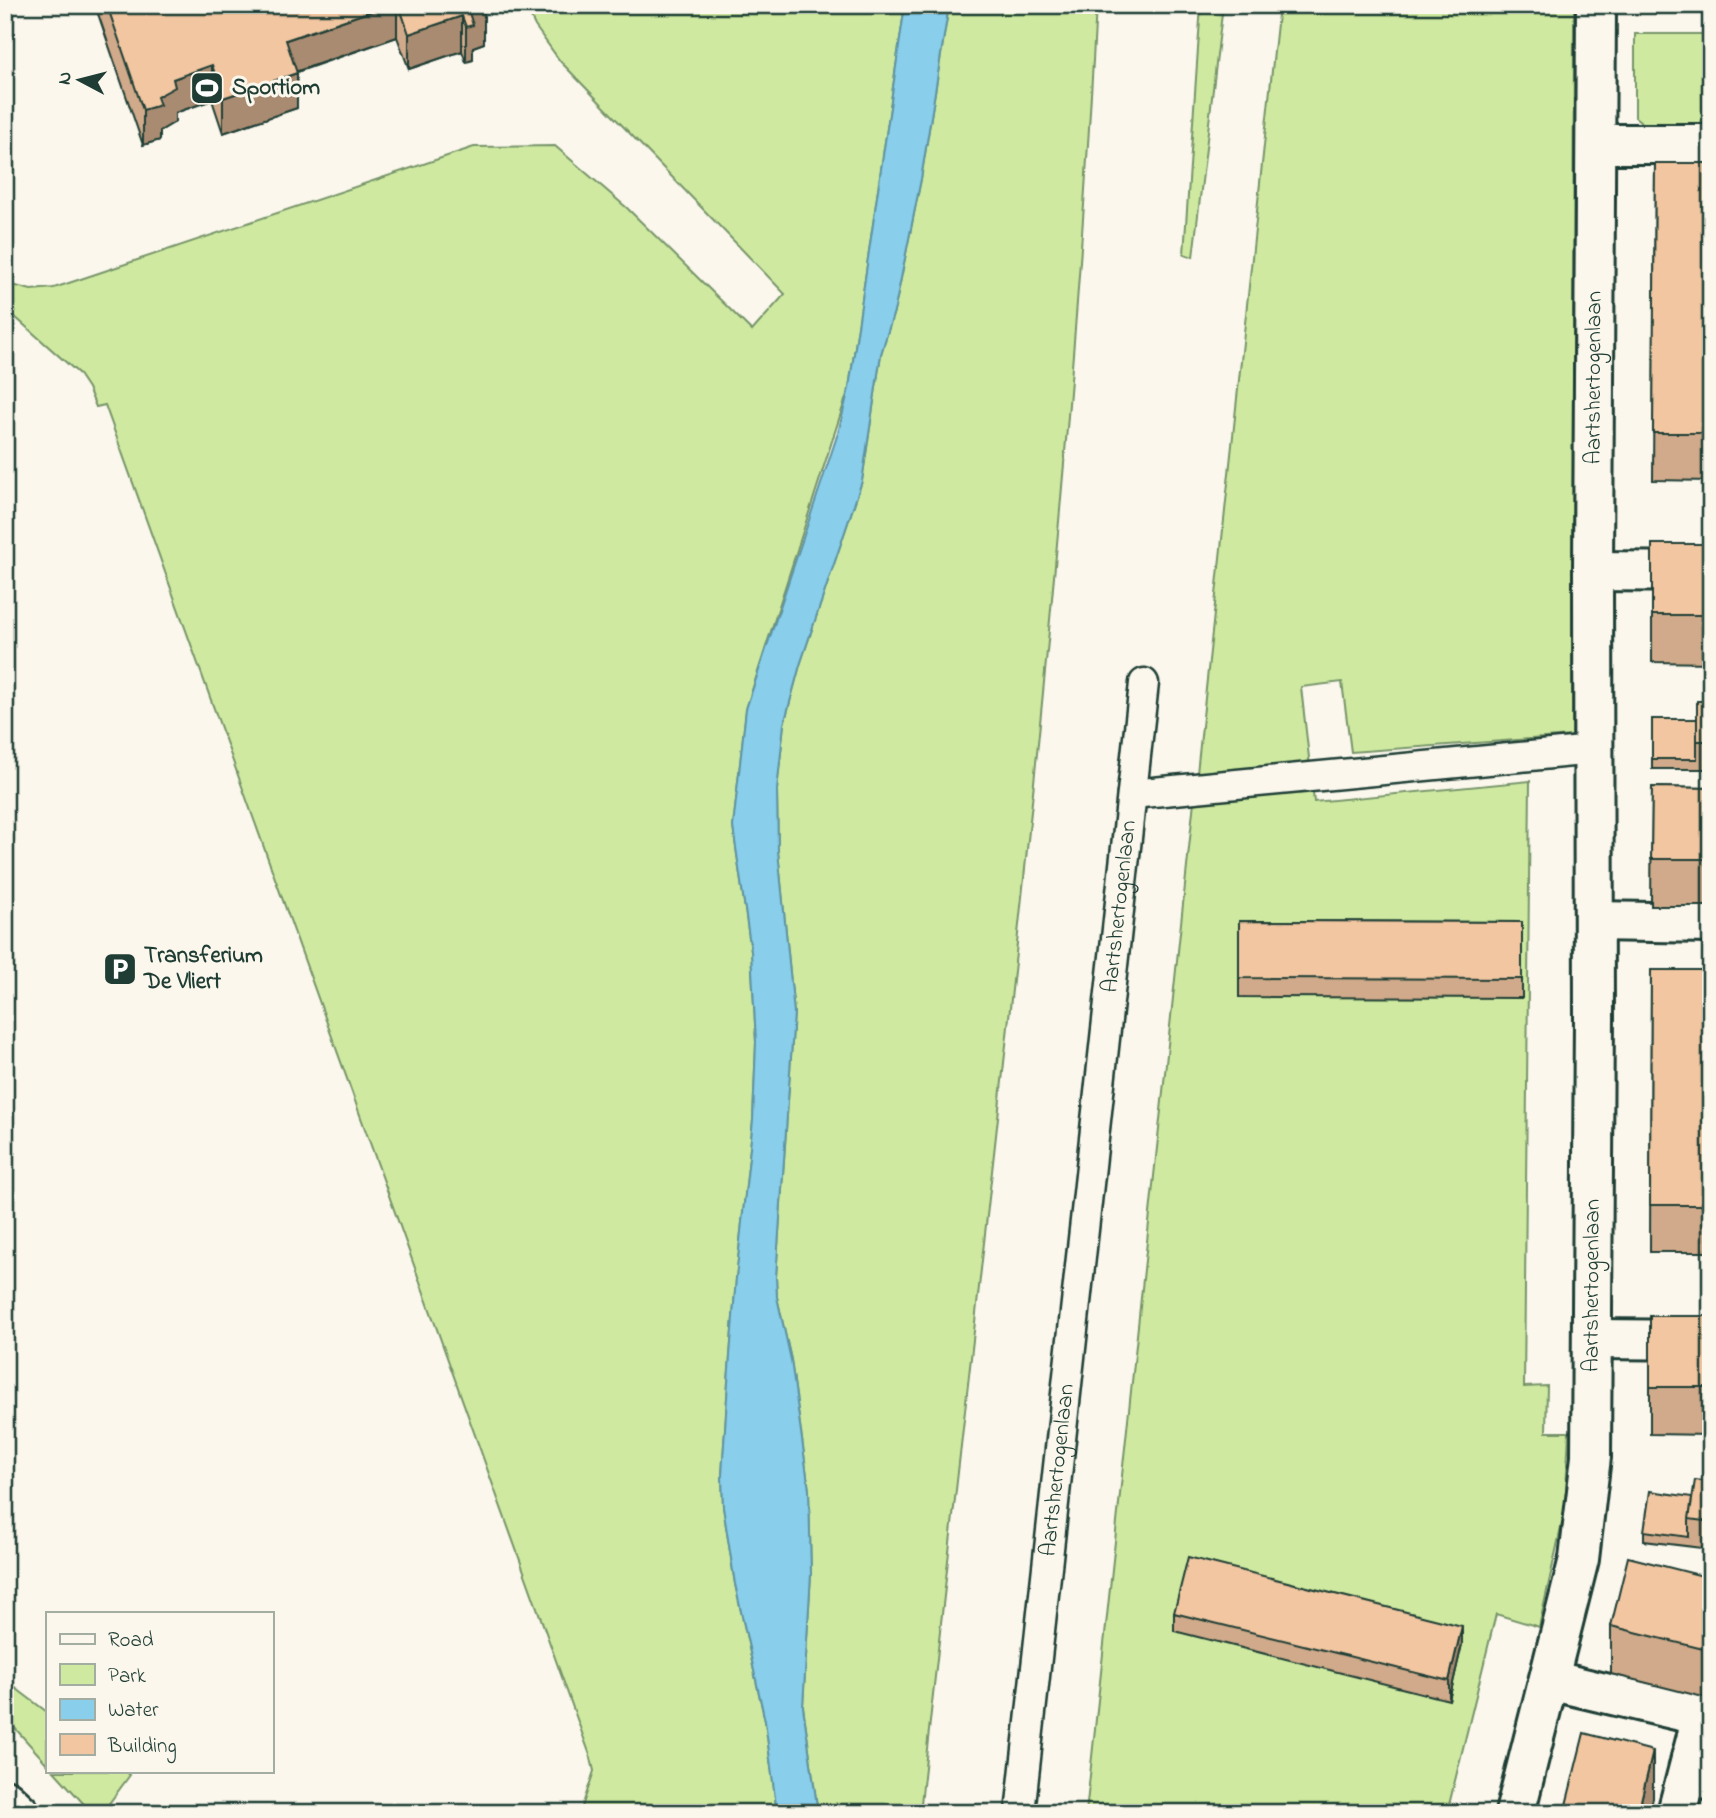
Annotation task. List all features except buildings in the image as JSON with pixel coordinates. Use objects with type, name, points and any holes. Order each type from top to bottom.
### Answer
[{"type":"street","name":"Aartshertogenlaan","points":[[1515,1813],[1579,1559],[1591,1457],[1596,5]]},
{"type":"street","points":[[1597,144],[1711,144]]},
{"type":"street","points":[[1592,571],[1711,572]]},
{"type":"street","points":[[1594,921],[1711,923]]},
{"type":"street","points":[[1592,1339],[1711,1340]]},
{"type":"street","points":[[1549,1680],[1707,1717],[1701,1770],[1677,1813]]},
{"type":"street","points":[[5,1799],[20,1813]]},
{"type":"lane","name":"Aartshertogenlaan","points":[[1020,1813],[1144,683]]},
{"type":"lane","name":"Aartshertogenlaan","points":[[1132,794],[1593,750]]},
{"type":"green space","points":[[525,5],[905,5],[849,388],[746,709],[733,827],[751,951],[756,1042],[753,1120],[728,1382],[722,1475],[723,1507],[735,1584],[765,1721],[777,1813],[580,1813],[594,1771],[591,1758],[105,405],[96,407],[78,373],[5,308],[5,283],[31,290],[54,288],[474,147],[555,146],[627,208],[752,331],[785,294],[560,61],[535,26]]},
{"type":"green space","points":[[949,5],[1096,5],[1082,232],[1065,458],[1021,910],[920,1813],[818,1813],[803,1706],[811,1574],[809,1490],[791,1360],[777,1297],[776,1277],[794,1013],[778,851],[777,790],[784,724],[800,665],[862,481],[881,354],[895,308],[921,179]]},
{"type":"green space","points":[[1201,5],[1223,5],[1193,257],[1184,254]]},
{"type":"green space","points":[[1279,5],[1574,5],[1572,736],[1351,752],[1342,682],[1301,687],[1314,802],[1530,781],[1524,1387],[1547,1386],[1546,1432],[1569,1432],[1565,1510],[1539,1627],[1496,1614],[1447,1813],[1086,1813]]},
{"type":"green space","points":[[1635,34],[1711,34],[1711,125],[1645,125],[1635,117]]},
{"type":"green space","points":[[5,1680],[46,1711],[46,1763],[5,1717]]},
{"type":"green space","points":[[55,1772],[126,1772],[130,1775],[102,1813],[92,1813]]},
{"type":"water","points":[[905,5],[949,5],[921,179],[895,308],[881,354],[862,481],[800,665],[784,724],[777,790],[778,851],[794,1013],[776,1277],[777,1297],[791,1360],[809,1490],[811,1574],[803,1707],[818,1813],[777,1813],[765,1721],[735,1584],[723,1507],[722,1475],[728,1382],[753,1120],[756,1042],[751,951],[733,827],[746,709],[838,433],[849,388]]},
{"type":"place","name":"Sportiom","points":[[207,88]]},
{"type":"place","name":"Transferium De Vliert","points":[[120,969]]}]
